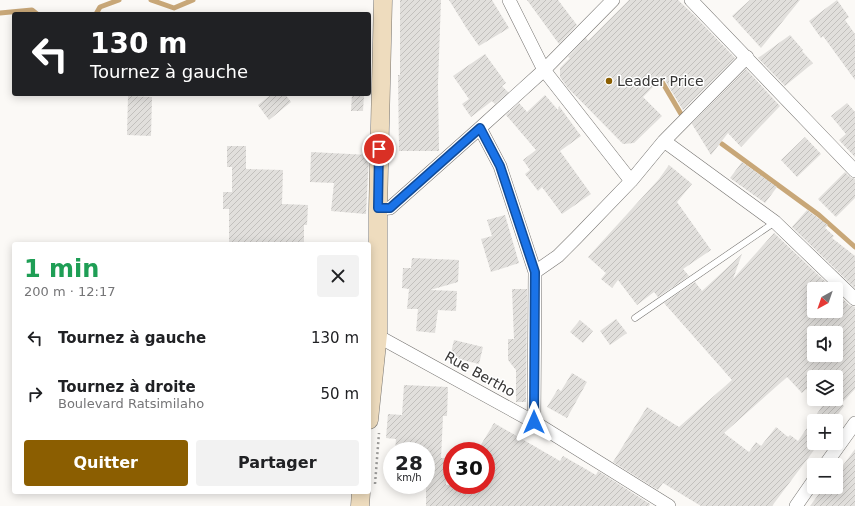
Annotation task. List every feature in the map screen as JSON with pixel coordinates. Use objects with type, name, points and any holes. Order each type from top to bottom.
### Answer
[{"type":"main road","points":[[371,401],[378,334],[378,208],[383,0]]},
{"type":"main road","points":[[360,506],[361,494]]},
{"type":"street","points":[[509,0],[544,70],[631,181]]},
{"type":"street","points":[[378,208],[390,208],[544,70],[613,0]]},
{"type":"street","points":[[691,0],[855,171]]},
{"type":"street","points":[[535,272],[558,256],[631,181],[664,141],[747,57]]},
{"type":"street","points":[[480,128],[500,166],[535,272],[534,422]]},
{"type":"street","points":[[664,141],[775,222],[855,299]]},
{"type":"street","name":"Rue Bertho","points":[[378,334],[383,339],[534,422],[669,506]]},
{"type":"street","points":[[830,458],[855,423]]},
{"type":"street","points":[[796,506],[807,490]]},
{"type":"lane","points":[[635,318],[775,222]]},
{"type":"building","points":[[400,0],[441,0],[438,84],[439,151],[399,151],[398,75],[400,75]]},
{"type":"building","points":[[449,0],[492,0],[509,28],[479,46]]},
{"type":"building","points":[[527,0],[558,0],[577,25],[559,44]]},
{"type":"building","points":[[629,0],[678,0],[735,58],[683,110],[663,77],[643,97],[662,116],[634,143],[623,144],[568,88],[560,77],[560,68],[586,38],[588,41]]},
{"type":"building","points":[[750,0],[800,0],[761,48],[732,16]]},
{"type":"building","points":[[837,0],[849,17],[845,20],[855,34],[855,80],[823,36],[821,38],[809,21]]},
{"type":"building","points":[[790,35],[813,63],[785,86],[758,58]]},
{"type":"building","points":[[485,54],[506,83],[502,86],[508,92],[495,104],[492,101],[471,117],[462,104],[469,99],[453,76]]},
{"type":"building","points":[[746,69],[780,106],[741,147],[728,133],[711,155],[692,124]]},
{"type":"building","points":[[545,95],[558,110],[559,106],[581,136],[560,151],[591,194],[562,214],[542,187],[538,191],[525,174],[530,170],[523,160],[536,150],[506,115],[519,103],[527,112]]},
{"type":"building","points":[[128,96],[152,97],[151,136],[127,135]]},
{"type":"building","points":[[269,96],[286,96],[291,102],[269,120],[258,105]]},
{"type":"building","points":[[352,96],[364,96],[363,111],[351,111]]},
{"type":"building","points":[[847,103],[855,112],[855,157],[839,140],[846,134],[831,116]]},
{"type":"building","points":[[805,137],[821,154],[797,177],[781,160]]},
{"type":"building","points":[[227,146],[246,146],[246,169],[283,170],[282,204],[308,205],[307,225],[304,225],[304,242],[229,242],[229,209],[223,209],[223,192],[232,192],[232,167],[227,167]]},
{"type":"building","points":[[311,152],[369,155],[366,214],[331,211],[334,183],[310,182]]},
{"type":"building","points":[[742,162],[777,187],[765,203],[730,178]]},
{"type":"building","points":[[669,165],[692,184],[677,202],[711,250],[683,269],[689,276],[658,297],[654,292],[637,305],[618,280],[612,288],[601,279],[606,273],[588,257],[659,179]]},
{"type":"building","points":[[845,172],[850,177],[855,179],[855,198],[836,217],[818,199]]},
{"type":"building","points":[[807,210],[828,225],[825,228],[834,236],[832,238],[855,256],[855,288],[792,227]]},
{"type":"building","points":[[505,215],[519,263],[491,272],[481,239],[492,236],[487,220]]},
{"type":"building","points":[[774,233],[826,282],[807,282],[807,318],[843,318],[843,299],[849,305],[855,307],[855,389],[843,402],[843,370],[807,370],[807,390],[806,389],[802,393],[787,377],[724,433],[749,452],[756,442],[761,446],[776,427],[788,437],[790,435],[798,441],[807,428],[807,450],[814,450],[772,506],[701,506],[663,483],[658,490],[613,462],[647,407],[679,427],[732,380],[664,303],[695,282],[702,291],[742,254],[733,279]]},
{"type":"building","points":[[412,258],[459,260],[458,282],[430,290],[457,291],[456,311],[438,310],[435,333],[416,331],[418,309],[407,309],[409,289],[402,288],[403,268],[411,268]]},
{"type":"building","points":[[512,289],[527,289],[526,402],[516,402],[516,370],[508,360],[508,339],[514,339]]},
{"type":"building","points":[[616,319],[627,333],[610,345],[600,331]]},
{"type":"building","points":[[580,320],[593,331],[583,343],[570,332]]},
{"type":"building","points":[[454,340],[483,347],[479,364],[450,357]]},
{"type":"building","points":[[572,373],[587,382],[567,418],[547,407],[558,389],[561,391]]},
{"type":"building","points":[[404,385],[448,387],[447,416],[443,416],[441,458],[443,458],[443,494],[495,494],[495,442],[483,442],[494,423],[560,461],[563,456],[596,475],[598,471],[650,504],[649,506],[426,506],[426,494],[435,494],[435,442],[396,442],[396,439],[386,438],[388,414],[402,415]]},
{"type":"building","points":[[822,406],[844,406],[838,414],[817,414]]},
{"type":"building","points":[[855,449],[855,506],[810,506],[819,494],[843,494],[843,465]]},
{"type":"waterway","points":[[97,12],[100,7],[119,0]]},
{"type":"waterway","points":[[151,0],[174,8],[193,0]]},
{"type":"waterway","points":[[0,13],[32,10],[34,12]]},
{"type":"waterway","points":[[658,75],[681,114]]},
{"type":"waterway","points":[[722,144],[819,215],[855,247]]},
{"type":"place","name":"Leader Price","points":[[609,81]]},
{"type":"route","points":[[379,149],[378,208],[390,208],[480,128],[500,166],[535,272],[534,422]]}]
